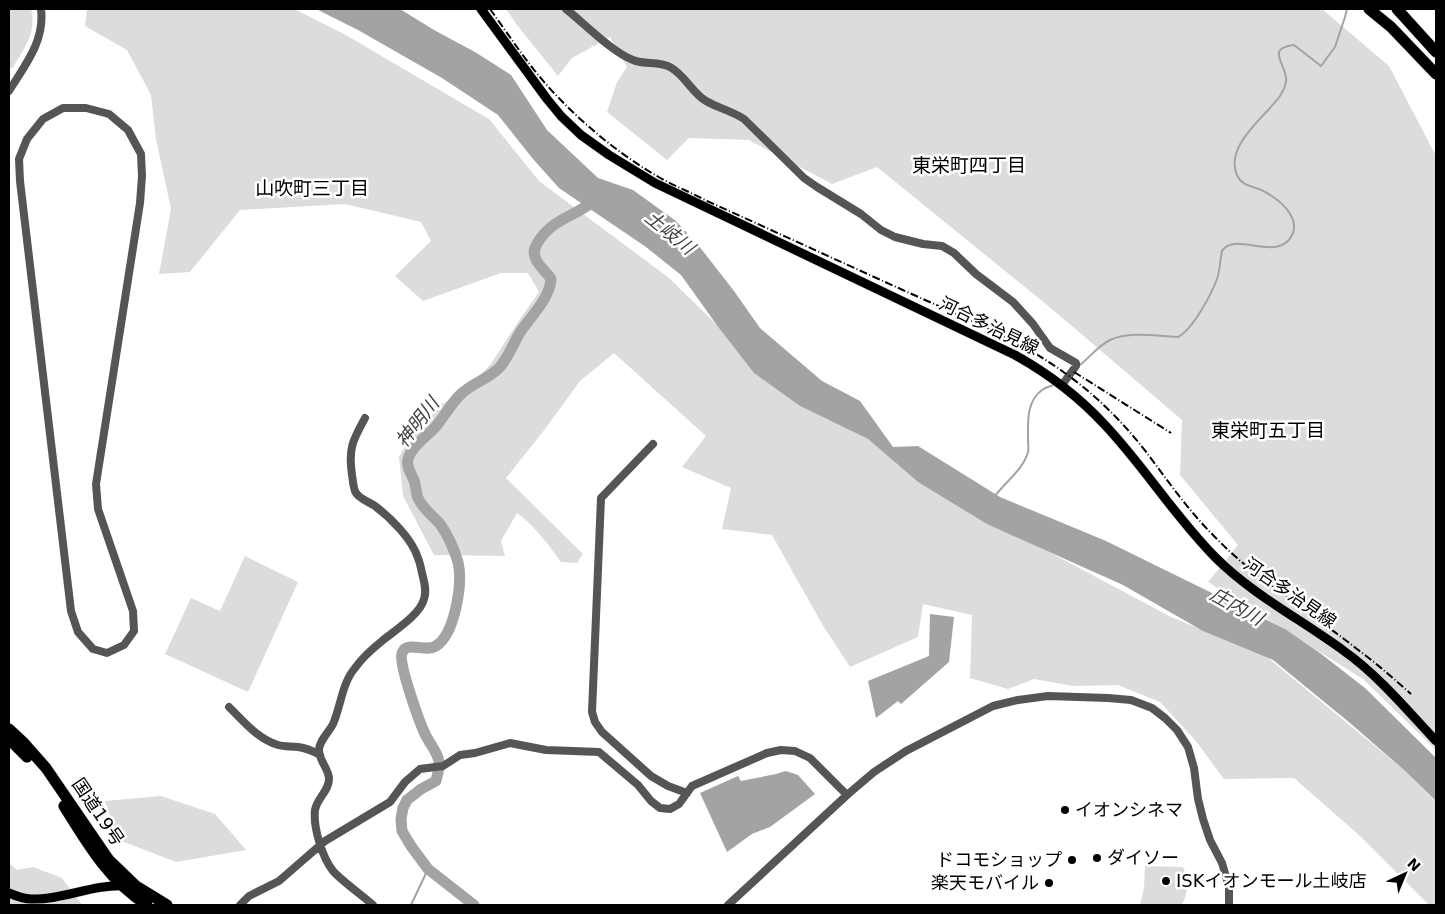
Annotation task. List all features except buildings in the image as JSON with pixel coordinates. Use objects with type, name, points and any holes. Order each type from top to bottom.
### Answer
[{"type":"highway","points":[[1370,9],[1436,74]]},
{"type":"highway","points":[[1401,13],[1436,52]]},
{"type":"highway","name":"国道19号","points":[[9,729],[46,768],[109,860],[136,886],[167,905]]},
{"type":"highway","name":"国道19号","points":[[9,739],[22,751],[54,789],[106,870],[147,905]]},
{"type":"main road","name":"河合多治見線","points":[[481,9],[561,116],[582,135],[609,155],[655,183],[1015,355],[1062,385],[1105,425],[1194,534],[1216,558],[1247,585],[1346,652],[1366,669],[1436,741]]},
{"type":"main road","points":[[101,887],[105,884],[108,876],[106,870]]},
{"type":"main road","points":[[9,893],[20,898],[32,899],[53,897],[112,885],[136,886]]},
{"type":"main road","points":[[101,887],[122,893],[141,905]]},
{"type":"street","points":[[9,91],[37,44],[42,25],[41,9]]},
{"type":"street","points":[[566,9],[622,55],[636,62],[660,63],[671,67],[682,75],[705,100],[744,119],[804,178],[817,188],[861,214],[881,230],[922,244],[942,246],[954,254],[976,274],[1013,302],[1034,324],[1050,348],[1076,364],[1062,385]]},
{"type":"street","points":[[63,108],[86,108],[109,114],[128,130],[141,154],[140,203],[96,484],[98,509],[133,611],[134,631],[124,645],[107,653],[93,649],[78,632],[70,611],[19,160],[27,139],[43,119],[63,108]]},
{"type":"street","points":[[365,418],[356,434],[351,449],[350,459],[356,493],[384,514],[408,540],[419,559],[426,592],[424,600],[416,612],[382,641],[355,667],[348,677],[333,722],[319,750],[329,777],[327,788],[316,810],[320,845],[333,870],[374,905]]},
{"type":"street","points":[[653,444],[601,498],[592,712],[594,722],[602,732],[651,776],[668,786],[686,793]]},
{"type":"street","points":[[728,905],[874,772],[906,751],[993,706],[1048,696],[1130,700],[1152,708],[1177,730],[1188,747],[1194,768],[1203,819],[1210,840],[1222,863],[1229,887],[1229,905]]},
{"type":"street","points":[[229,707],[264,740],[286,747],[309,749],[320,754]]},
{"type":"street","points":[[240,905],[248,896],[279,881],[325,840],[390,802],[405,782],[420,770],[443,766],[460,755],[475,754],[510,743],[546,750],[599,752],[638,785],[651,801],[660,808],[670,809],[679,804],[692,786],[767,753],[782,750],[795,751],[810,758],[848,795]]},
{"type":"shaded area","points":[[9,9],[31,9],[32,18],[31,33],[12,69],[9,66]]},
{"type":"shaded area","points":[[87,9],[294,9],[344,34],[489,119],[539,181],[669,278],[800,406],[868,439],[918,482],[1169,616],[1267,657],[1404,770],[1436,802],[1436,905],[1429,905],[1360,836],[1294,778],[1224,779],[1195,740],[1160,702],[1118,685],[1073,686],[1034,679],[1008,689],[970,678],[972,615],[923,604],[918,637],[850,667],[822,624],[772,535],[722,529],[731,488],[682,467],[706,436],[614,353],[580,381],[506,478],[583,554],[577,563],[561,562],[536,530],[517,513],[501,541],[505,556],[434,555],[403,496],[399,457],[415,428],[429,410],[446,402],[477,378],[490,365],[539,292],[528,273],[501,273],[423,301],[395,276],[431,241],[421,222],[345,204],[240,210],[190,272],[159,274],[171,209],[156,139],[151,95],[127,50],[85,26]]},
{"type":"shaded area","points":[[506,9],[1322,9],[1389,66],[1436,156],[1436,750],[1363,679],[1208,582],[1238,545],[1180,475],[1182,420],[1052,309],[877,167],[832,184],[749,140],[689,138],[667,160],[607,112],[617,82],[627,67],[610,37],[572,58],[558,76]]},
{"type":"shaded area","points":[[245,556],[298,582],[248,692],[165,654],[191,598],[220,611]]},
{"type":"shaded area","points":[[161,796],[215,814],[246,850],[176,862],[119,840],[105,801]]},
{"type":"shaded area","points":[[9,863],[17,870],[33,867],[62,878],[82,905],[9,905]]},
{"type":"shaded area","name":"ISKイオンモール土岐店","points":[[1145,866],[1183,867],[1187,886],[1182,905],[1140,905],[1144,888]]},
{"type":"water","points":[[316,9],[400,9],[511,75],[547,130],[598,178],[633,190],[676,221],[699,246],[760,328],[822,381],[860,401],[893,447],[918,446],[1000,497],[1106,541],[1285,629],[1365,688],[1436,758],[1436,801],[1350,723],[1273,660],[1203,631],[1123,585],[987,524],[918,482],[868,439],[800,406],[754,373],[681,275],[646,247],[559,188],[498,115],[442,78],[358,30]]},
{"type":"water","points":[[930,614],[954,617],[949,662],[901,704],[898,701],[876,718],[868,681],[929,656]]},
{"type":"water","points":[[786,771],[798,775],[815,794],[770,827],[752,834],[727,852],[700,793],[738,776],[741,781]]},
{"type":"waterway","points":[[1080,365],[1102,345],[1118,337],[1143,335],[1178,337],[1184,333],[1201,311],[1210,294],[1218,276],[1222,251],[1228,246],[1237,244],[1268,247],[1278,246],[1287,242],[1293,233],[1294,226],[1290,214],[1281,203],[1270,195],[1245,184],[1239,179],[1234,164],[1236,153],[1248,132],[1280,96],[1286,83],[1285,72],[1279,57],[1281,49],[1294,45],[1321,66],[1335,47],[1347,9]]},
{"type":"waterway","name":"神明川","points":[[474,905],[428,869],[402,831],[401,819],[407,800],[421,789],[436,781],[439,769],[437,755],[426,736],[410,694],[403,668],[402,653],[408,647],[432,648],[443,640],[453,620],[459,582],[458,562],[453,547],[440,524],[420,502],[408,467],[408,459],[413,450],[437,425],[460,395],[500,367],[519,334],[543,301],[551,279],[535,257],[534,253],[538,242],[550,228],[595,200]]},
{"type":"waterway","points":[[995,496],[1026,458],[1028,452],[1029,413],[1033,400],[1042,390],[1056,384]]},
{"type":"waterway","points":[[411,905],[428,869]]},
{"type":"railway","points":[[490,9],[537,74],[567,106],[592,130],[647,170],[707,201],[990,330],[1045,359],[1074,380],[1108,409],[1128,430],[1195,516],[1230,551],[1265,581],[1371,660],[1411,694]]},
{"type":"railway","points":[[1074,372],[1171,433]]},
{"type":"place","name":"イオンシネマ","points":[[1065,810]]},
{"type":"place","name":"ダイソー","points":[[1097,858]]},
{"type":"place","name":"ドコモショップ","points":[[1072,860]]},
{"type":"place","name":"ISKイオンモール土岐店","points":[[1166,881]]},
{"type":"place","name":"楽天モバイル","points":[[1049,883]]},
{"type":"district","name":"東栄町四丁目","points":[[969,165]]},
{"type":"district","name":"山吹町三丁目","points":[[312,188]]},
{"type":"district","name":"東栄町五丁目","points":[[1268,430]]},
{"type":"water label","name":"土岐川","points":[[670,232]]},
{"type":"water label","name":"庄内川","points":[[1237,606]]}]
